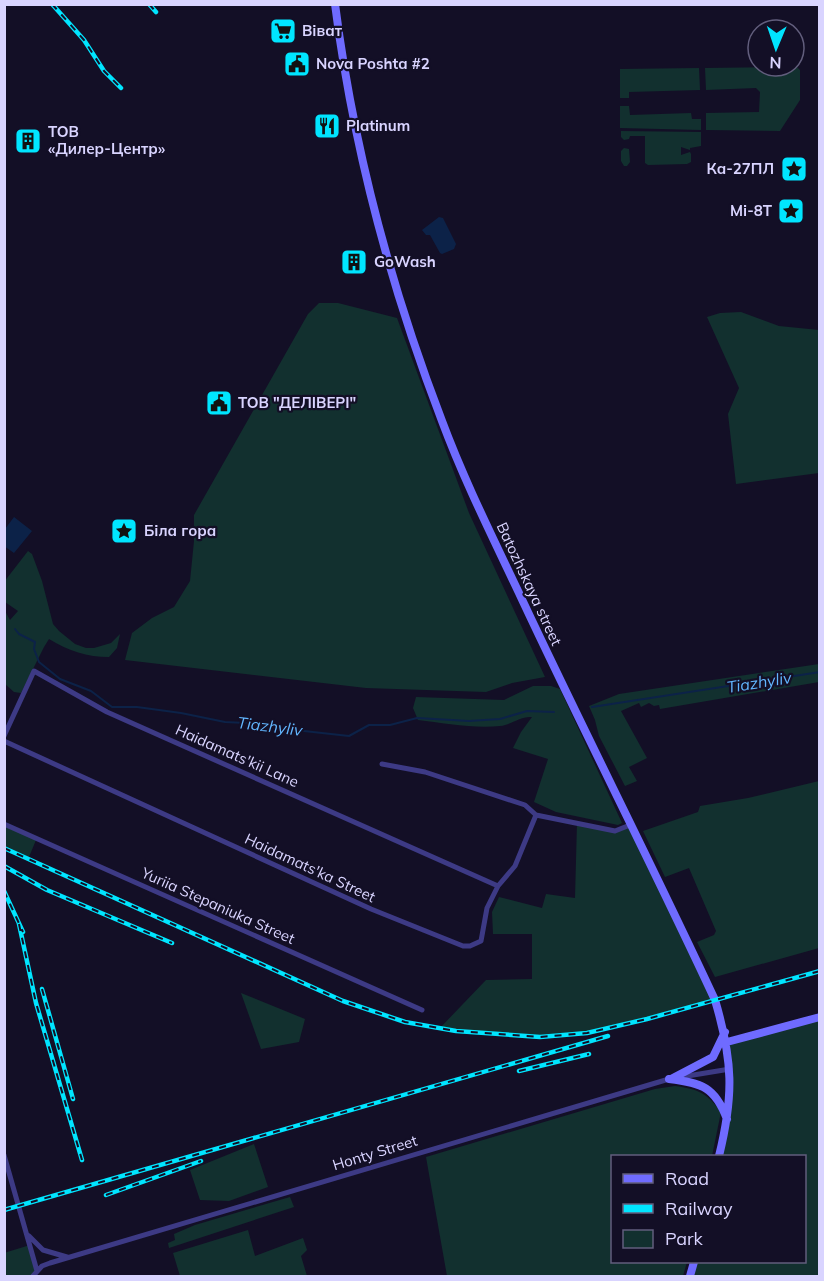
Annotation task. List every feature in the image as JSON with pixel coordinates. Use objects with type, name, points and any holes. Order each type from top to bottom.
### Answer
[{"type":"street","name":"Batozhskaya street","points":[[335,4],[344,64],[375,210],[404,309],[441,420],[464,476],[557,674],[716,1000],[725,1032],[730,1069],[728,1121],[719,1155]]},
{"type":"street","name":"Haidamats'kii Lane","points":[[4,735],[34,671],[107,712],[498,886]]},
{"type":"street","name":"Haidamats'ka Street","points":[[4,741],[371,909],[456,944],[470,946],[481,941],[485,914],[498,886],[514,866],[536,815]]},
{"type":"street","points":[[382,764],[425,772],[447,779],[525,805],[536,815],[615,831],[630,825]]},
{"type":"street","name":"Yuriia Stepaniuka Street","points":[[4,824],[422,1010]]},
{"type":"street","points":[[727,1042],[819,1017]]},
{"type":"street","points":[[669,1079],[713,1057],[725,1032]]},
{"type":"street","name":"Honty Street","points":[[35,1274],[50,1263],[669,1079],[730,1069]]},
{"type":"street","points":[[669,1079],[692,1082],[706,1088],[720,1101],[728,1121]]},
{"type":"street","points":[[4,1155],[35,1274]]},
{"type":"street","points":[[25,1229],[37,1246],[68,1258]]},
{"type":"green space","points":[[699,68],[700,90],[629,92],[629,98],[620,98],[620,69]]},
{"type":"green space","points":[[705,68],[746,68],[746,78],[800,78],[800,100],[780,131],[706,130],[706,113],[759,112],[760,92],[756,88],[706,90]]},
{"type":"green space","points":[[620,106],[629,106],[630,115],[691,113],[692,119],[701,119],[701,130],[620,128]]},
{"type":"green space","points":[[621,131],[701,132],[701,146],[690,148],[690,150],[681,147],[681,155],[690,152],[691,154],[691,162],[687,164],[648,165],[645,163],[645,136],[630,136],[629,139],[624,140],[621,137]]},
{"type":"green space","points":[[624,148],[629,149],[630,162],[627,166],[624,166],[621,161],[621,151]]},
{"type":"green space","points":[[319,303],[338,303],[397,318],[469,513],[545,677],[512,683],[486,692],[366,688],[125,660],[132,633],[152,618],[174,607],[190,581],[194,515],[308,314]]},
{"type":"green space","points":[[741,312],[779,326],[819,330],[819,473],[736,484],[728,414],[739,388],[707,317],[720,313]]},
{"type":"green space","points":[[28,551],[32,554],[42,581],[53,624],[59,631],[75,644],[86,648],[111,643],[120,634],[117,648],[109,657],[78,652],[49,639],[21,693],[14,692],[5,684],[5,611],[10,620],[18,611],[5,602],[4,582]]},
{"type":"green space","points":[[819,664],[819,682],[660,709],[659,705],[654,706],[649,703],[641,707],[639,703],[621,711],[647,758],[629,767],[637,781],[625,786],[599,736],[589,706],[619,694]]},
{"type":"green space","points":[[533,686],[551,686],[560,689],[622,823],[618,825],[556,812],[534,802],[548,759],[513,748],[532,717],[500,726],[470,726],[418,720],[413,708],[416,697],[504,700]]},
{"type":"green space","points":[[819,781],[819,948],[715,977],[697,942],[714,935],[716,931],[689,868],[665,877],[643,831],[698,812],[700,806],[748,798]]},
{"type":"green space","points":[[577,823],[615,831],[630,825],[715,1000],[629,1025],[560,1036],[490,1035],[439,1029],[486,980],[532,979],[532,934],[493,934],[492,912],[499,897],[542,908],[546,894],[575,898]]},
{"type":"green space","points":[[5,826],[36,840],[29,857],[5,846]]},
{"type":"green space","points":[[241,993],[305,1019],[299,1042],[261,1049]]},
{"type":"green space","points":[[819,1017],[819,1276],[690,1276],[694,1263],[806,1263],[806,1155],[719,1155],[728,1121],[727,1042]]},
{"type":"green space","points":[[675,1086],[701,1093],[711,1100],[721,1112],[712,1155],[611,1155],[611,1263],[687,1263],[683,1276],[447,1276],[426,1157],[655,1089]]},
{"type":"green space","points":[[254,1144],[268,1187],[229,1201],[200,1200],[190,1170]]},
{"type":"green space","points":[[290,1197],[294,1207],[169,1248],[168,1243],[175,1240],[174,1234],[195,1225]]},
{"type":"green space","points":[[248,1230],[255,1256],[303,1238],[307,1250],[301,1256],[307,1276],[180,1276],[173,1253]]},
{"type":"green space","points":[[30,1245],[37,1271],[33,1276],[5,1276],[4,1253]]},
{"type":"water","points":[[439,217],[443,218],[456,244],[454,249],[442,254],[430,235],[426,235],[422,230]]},
{"type":"water","points":[[14,517],[32,531],[14,553],[4,546],[5,529]]},
{"type":"waterway","name":"Tiazhyliv","points":[[15,629],[19,634],[35,642],[34,649],[39,662],[60,679],[91,691],[112,707],[137,707],[225,722],[264,724],[286,729],[349,736],[369,725],[390,725],[417,718],[469,721],[500,719],[527,711],[554,712]]},
{"type":"waterway","name":"Tiazhyliv","points":[[592,707],[820,672]]},
{"type":"railway","points":[[52,4],[84,40],[104,71],[121,88]]},
{"type":"railway","points":[[149,4],[156,12]]},
{"type":"railway","points":[[4,848],[343,1001],[405,1022],[456,1031],[540,1037],[587,1033],[647,1019],[820,971]]},
{"type":"railway","points":[[4,866],[47,890],[172,943]]},
{"type":"railway","points":[[4,891],[23,932]]},
{"type":"railway","points":[[19,924],[36,1003],[82,1160]]},
{"type":"railway","points":[[42,989],[73,1099]]},
{"type":"railway","points":[[4,1210],[608,1036]]},
{"type":"railway","points":[[519,1071],[589,1054]]},
{"type":"railway","points":[[106,1195],[201,1161]]},
{"type":"place","name":"Віват","points":[[283,31]]},
{"type":"place","name":"Nova Poshta #2","points":[[297,64]]},
{"type":"place","name":"Platinum","points":[[327,126]]},
{"type":"place","name":"ТОВ «Дилер-Центр»","points":[[28,141]]},
{"type":"place","name":"Ка-27ПЛ","points":[[794,169]]},
{"type":"place","name":"Мі-8Т","points":[[791,211]]},
{"type":"place","name":"GoWash","points":[[354,262]]},
{"type":"place","name":"ТОВ \"ДЕЛІВЕРІ\"","points":[[219,403]]},
{"type":"place","name":"Біла гора","points":[[124,531]]}]
